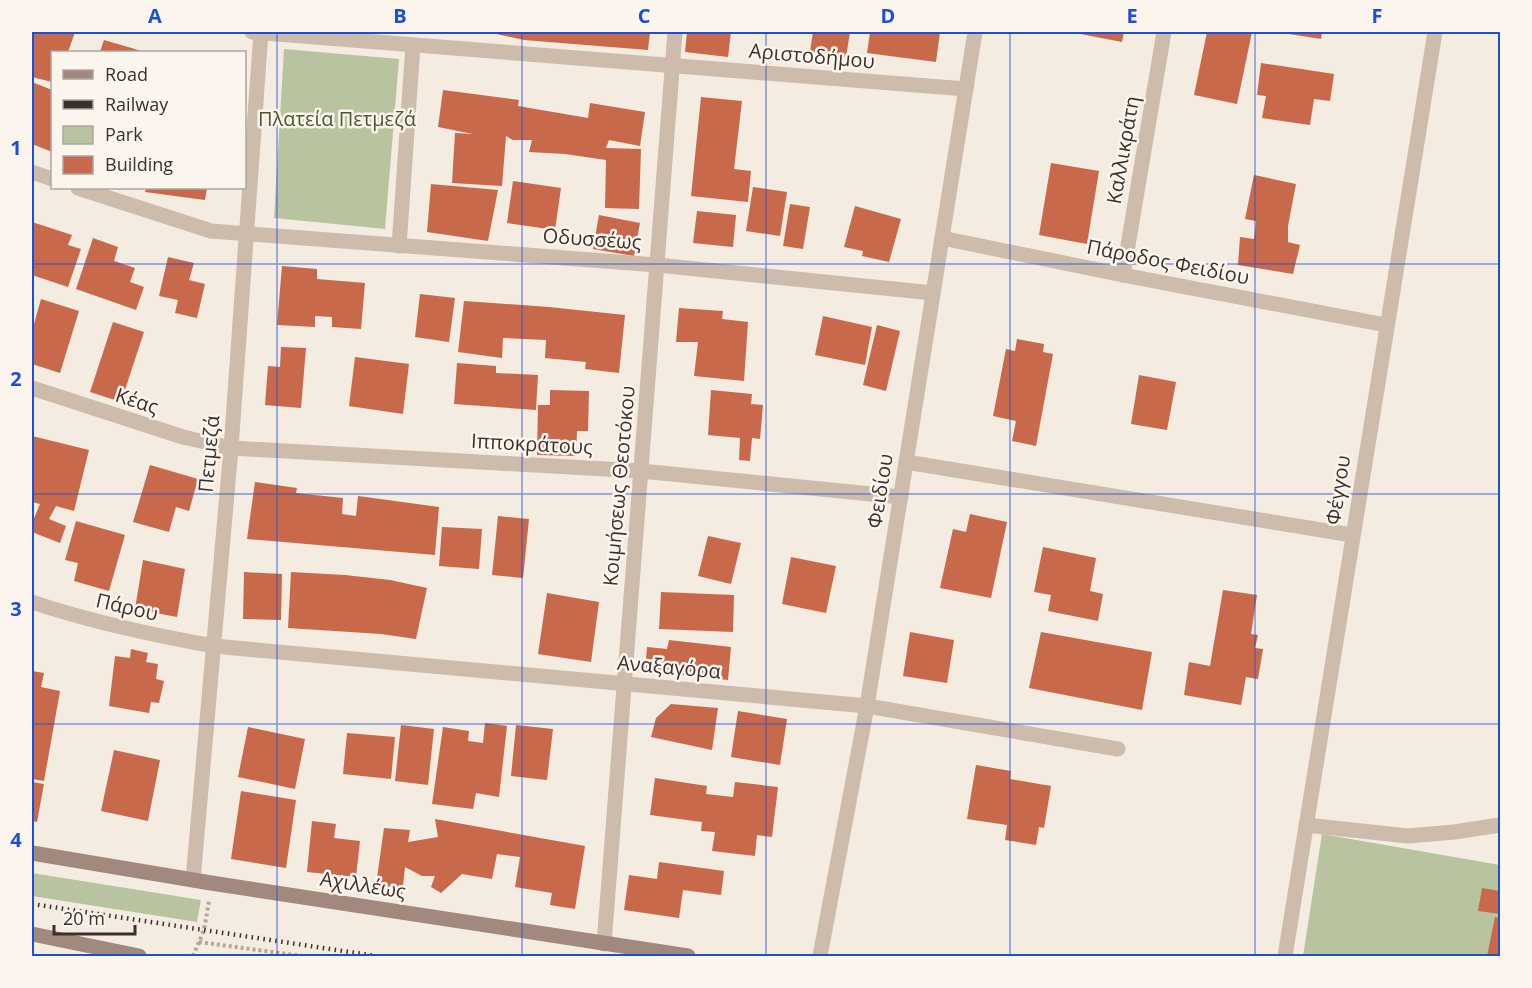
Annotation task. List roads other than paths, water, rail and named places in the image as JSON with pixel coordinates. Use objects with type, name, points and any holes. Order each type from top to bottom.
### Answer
[{"type":"street","name":"Αριστοδήμου","points":[[258,32],[966,89]]},
{"type":"street","name":"Πετμεζά","points":[[193,880],[248,234],[258,32]]},
{"type":"street","name":"Κοιμήσεως Θεοτόκου","points":[[604,944],[675,32]]},
{"type":"street","name":"Φειδίου","points":[[820,957],[867,706],[975,32]]},
{"type":"street","name":"Καλλικράτη","points":[[1123,275],[1164,32]]},
{"type":"street","name":"Φέγγου","points":[[1285,957],[1435,32]]},
{"type":"street","points":[[399,246],[413,45]]},
{"type":"street","points":[[32,172],[51,179]]},
{"type":"street","name":"Οδυσσέως","points":[[81,189],[212,231],[657,266],[933,292]]},
{"type":"street","name":"Πάροδος Φειδίου","points":[[942,238],[1386,325]]},
{"type":"street","name":"Κέας","points":[[32,388],[175,435],[231,448]]},
{"type":"street","name":"Ιπποκράτους","points":[[231,448],[641,471],[901,497]]},
{"type":"street","points":[[906,462],[1352,535]]},
{"type":"street","name":"Πάρου","points":[[32,602],[77,617],[214,646]]},
{"type":"street","name":"Αναξαγόρα","points":[[214,646],[867,706],[1118,750]]},
{"type":"street","points":[[1306,825],[1408,836],[1500,825]]},
{"type":"street","name":"Αχιλλέως","points":[[32,853],[688,957]]},
{"type":"street","points":[[32,934],[139,957]]},
{"type":"railway","points":[[32,904],[376,956]]},
{"type":"park label","name":"Πλατεία Πετμεζά","points":[[337,119]]}]
